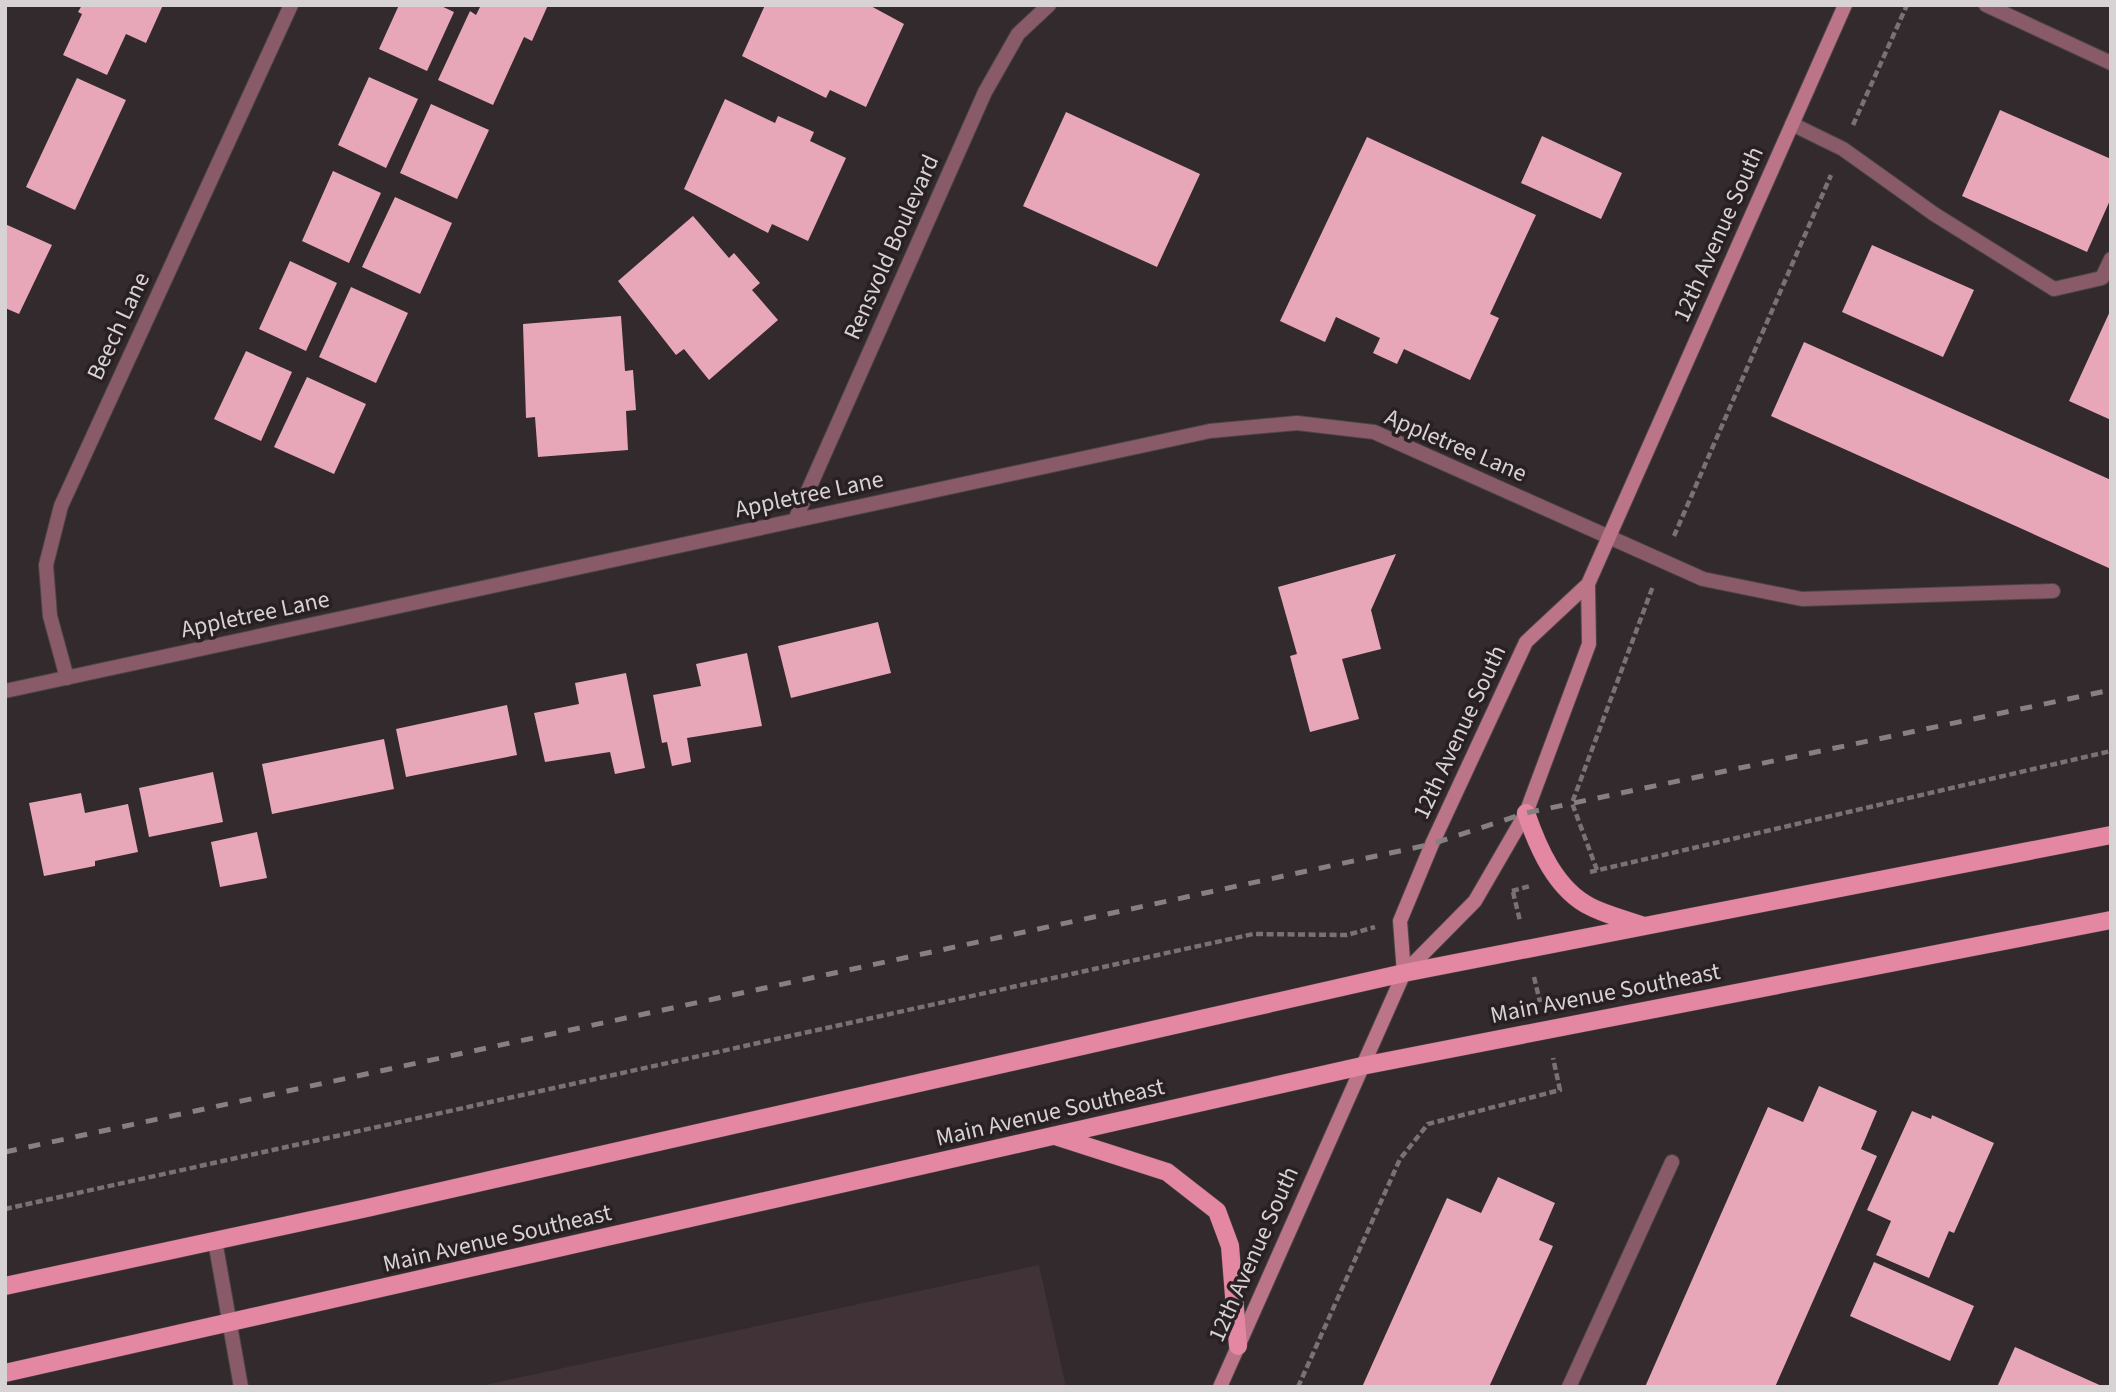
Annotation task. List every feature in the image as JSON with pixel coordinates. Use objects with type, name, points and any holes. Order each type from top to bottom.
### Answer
[{"type":"main road","points":[[1526,813],[1537,845],[1558,879],[1589,907],[1644,926]]},
{"type":"main road","points":[[5,1286],[1404,973],[2111,835]]},
{"type":"main road","name":"Main Avenue Southeast","points":[[5,1373],[1362,1066],[2111,920]]},
{"type":"main road","points":[[1055,1136],[1167,1172],[1216,1210],[1230,1246],[1238,1346]]},
{"type":"street","name":"Beech Lane","points":[[67,678],[50,616],[46,565],[61,506],[290,5]]},
{"type":"street","name":"Rensvold Boulevard","points":[[794,520],[985,92],[1018,34],[1049,5]]},
{"type":"street","name":"12th Avenue South","points":[[1220,1387],[1404,973],[1400,921],[1432,844],[1526,642],[1588,584],[1845,5]]},
{"type":"street","points":[[1986,5],[2111,63]]},
{"type":"street","points":[[1793,124],[1843,149],[1934,214],[2054,289],[2102,278],[2111,259]]},
{"type":"street","name":"Appletree Lane","points":[[5,691],[1210,431],[1297,423],[1374,432],[1703,579],[1802,599],[2053,591]]},
{"type":"street","points":[[1404,973],[1475,901],[1526,813],[1589,644],[1588,584]]},
{"type":"street","points":[[1569,1387],[1672,1162]]},
{"type":"street","points":[[215,1241],[242,1387]]},
{"type":"path","points":[[1907,5],[1663,561],[1637,623],[1572,803],[1597,870],[2111,751]]},
{"type":"path","points":[[1298,1387],[1401,1159],[1427,1124],[1560,1090],[1513,891]]},
{"type":"path","points":[[5,1209],[1253,934],[1347,934]]},
{"type":"shaded area","points":[[1039,1265],[1066,1387],[476,1387]]},
{"type":"building","points":[[82,5],[163,5],[146,43],[126,34],[107,75],[63,55],[82,14],[78,12]]},
{"type":"building","points":[[399,5],[439,5],[454,12],[427,71],[379,49]]},
{"type":"building","points":[[481,5],[548,5],[532,41],[524,37],[493,105],[438,80],[470,11],[476,15]]},
{"type":"building","points":[[765,5],[869,5],[904,24],[866,107],[830,90],[826,98],[742,56]]},
{"type":"building","points":[[369,77],[418,99],[386,168],[338,145]]},
{"type":"building","points":[[77,78],[126,100],[75,210],[26,187]]},
{"type":"building","points":[[725,99],[775,123],[778,116],[814,132],[810,141],[846,158],[808,241],[772,224],[768,233],[684,189]]},
{"type":"building","points":[[431,104],[489,130],[457,199],[400,173]]},
{"type":"building","points":[[2000,110],[2111,159],[2111,198],[2087,252],[1962,196]]},
{"type":"building","points":[[1066,112],[1200,174],[1157,267],[1023,206]]},
{"type":"building","points":[[1542,136],[1622,173],[1601,219],[1521,183]]},
{"type":"building","points":[[1367,137],[1536,215],[1490,314],[1499,318],[1470,380],[1404,349],[1397,364],[1373,353],[1380,338],[1336,317],[1325,342],[1280,321]]},
{"type":"building","points":[[333,171],[381,193],[349,263],[302,241]]},
{"type":"building","points":[[395,197],[452,223],[420,294],[362,267]]},
{"type":"building","points":[[693,216],[729,258],[734,253],[760,283],[752,290],[778,320],[709,380],[684,349],[676,355],[618,281]]},
{"type":"building","points":[[5,224],[52,245],[19,314],[5,308]]},
{"type":"building","points":[[1872,245],[1974,290],[1943,357],[1842,312]]},
{"type":"building","points":[[290,261],[337,283],[306,351],[259,329]]},
{"type":"building","points":[[351,287],[408,313],[376,383],[319,357]]},
{"type":"building","points":[[2111,309],[2111,420],[2069,401]]},
{"type":"building","points":[[621,316],[625,371],[633,370],[636,410],[626,411],[628,450],[538,457],[535,417],[526,418],[523,324]]},
{"type":"building","points":[[1804,342],[2111,480],[2111,569],[1771,416]]},
{"type":"building","points":[[246,351],[292,372],[261,441],[214,419]]},
{"type":"building","points":[[307,377],[366,404],[334,474],[274,447]]},
{"type":"building","points":[[1396,554],[1371,610],[1381,649],[1342,659],[1359,719],[1310,732],[1290,656],[1297,654],[1278,587]]},
{"type":"building","points":[[878,622],[891,673],[791,698],[778,646]]},
{"type":"building","points":[[747,653],[762,726],[687,738],[691,762],[672,766],[667,742],[662,743],[653,695],[701,686],[696,664]]},
{"type":"building","points":[[626,673],[645,768],[615,774],[610,752],[545,762],[534,713],[579,704],[575,683]]},
{"type":"building","points":[[507,705],[517,755],[406,777],[396,729]]},
{"type":"building","points":[[384,739],[394,789],[272,814],[262,764]]},
{"type":"building","points":[[213,772],[223,822],[149,837],[139,788]]},
{"type":"building","points":[[81,793],[85,813],[128,804],[138,852],[95,861],[95,866],[44,876],[29,803]]},
{"type":"building","points":[[257,832],[267,878],[220,887],[211,842]]},
{"type":"building","points":[[1819,1086],[1877,1111],[1861,1149],[1877,1156],[1775,1387],[1645,1387],[1768,1107],[1803,1122]]},
{"type":"building","points":[[1912,1111],[1931,1119],[1932,1115],[1994,1143],[1954,1233],[1949,1231],[1929,1278],[1876,1255],[1891,1221],[1867,1210]]},
{"type":"building","points":[[1498,1177],[1555,1203],[1539,1240],[1553,1246],[1489,1387],[1362,1387],[1447,1198],[1481,1213]]},
{"type":"building","points":[[1874,1262],[1974,1306],[1950,1361],[1850,1316]]},
{"type":"building","points":[[2015,1347],[2104,1387],[1997,1387]]},
{"type":"railway","points":[[5,1152],[1432,844],[1526,813],[2111,690]]}]
